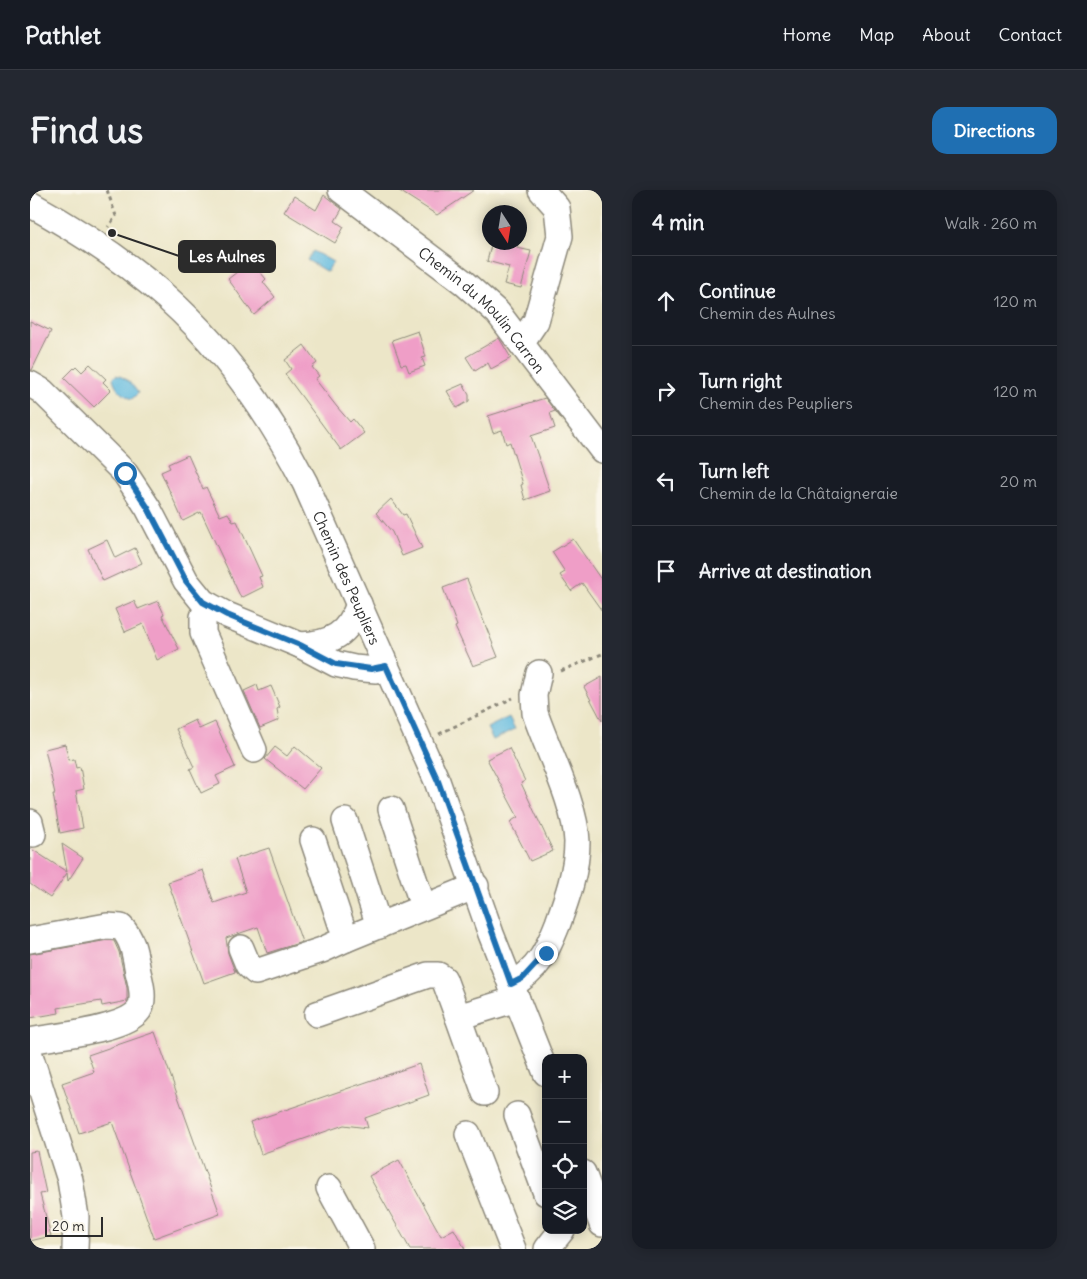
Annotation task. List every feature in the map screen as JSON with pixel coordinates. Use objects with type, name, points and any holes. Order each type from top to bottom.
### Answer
[{"type":"street","name":"Chemin du Moulin Carron","points":[[341,190],[463,282],[498,313],[602,450]]},
{"type":"street","points":[[521,343],[536,321],[560,236],[557,208],[541,190]]},
{"type":"street","name":"Chemin des Peupliers","points":[[30,204],[93,240],[169,299],[221,355],[270,421],[288,452],[359,604],[438,781],[514,992],[542,1063]]},
{"type":"street","points":[[30,384],[42,391],[125,473],[148,508],[186,581],[203,602],[300,645],[336,664],[376,670],[386,666]]},
{"type":"street","points":[[300,645],[317,644],[342,634],[354,619],[359,604]]},
{"type":"street","points":[[208,605],[204,617],[203,633],[254,750]]},
{"type":"street","points":[[458,1017],[514,992],[523,978],[546,953],[573,875],[577,843],[571,813],[535,712],[534,695],[538,673]]},
{"type":"street","points":[[391,809],[423,906]]},
{"type":"street","points":[[345,821],[380,926]]},
{"type":"street","points":[[314,840],[346,939]]},
{"type":"street","points":[[241,948],[248,965],[256,972],[322,950],[423,906],[476,886]]},
{"type":"street","points":[[30,940],[107,926],[121,927],[130,936],[142,987],[140,1008],[130,1019],[96,1029],[30,1041]]},
{"type":"street","points":[[317,1014],[428,975],[438,976],[444,979],[485,1093]]},
{"type":"street","points":[[30,1055],[70,1180],[76,1217],[75,1249]]},
{"type":"street","points":[[517,1115],[545,1189]]},
{"type":"street","points":[[468,1134],[513,1249]]},
{"type":"street","points":[[328,1188],[362,1249]]},
{"type":"street","points":[[587,1188],[594,1215]]},
{"type":"path","points":[[103,233],[116,216],[107,190]]},
{"type":"path","points":[[432,737],[519,696],[538,673],[561,671],[602,654]]},
{"type":"water","points":[[313,251],[333,262],[327,272],[307,260]]},
{"type":"water","points":[[116,375],[126,379],[138,393],[132,399],[123,393],[114,382],[113,378]]},
{"type":"water","points":[[509,717],[515,729],[493,740],[487,728]]},
{"type":"building","points":[[398,190],[474,190],[437,215]]},
{"type":"building","points":[[324,195],[342,209],[335,221],[344,227],[335,243],[284,212],[294,196],[316,210]]},
{"type":"building","points":[[490,250],[531,251],[521,288],[504,284],[509,267],[487,261]]},
{"type":"building","points":[[251,261],[266,279],[263,282],[275,297],[254,315],[228,279]]},
{"type":"building","points":[[30,321],[51,331],[32,370],[30,370]]},
{"type":"building","points":[[418,331],[426,357],[422,358],[425,366],[409,372],[406,364],[401,365],[392,340]]},
{"type":"building","points":[[499,338],[511,358],[491,369],[488,363],[475,371],[466,357]]},
{"type":"building","points":[[304,345],[317,363],[312,367],[319,376],[315,379],[350,422],[353,419],[364,433],[341,450],[285,374],[291,369],[285,360]]},
{"type":"building","points":[[90,364],[106,379],[103,382],[111,390],[94,407],[64,378],[76,366],[82,372]]},
{"type":"building","points":[[463,384],[469,395],[469,401],[457,408],[447,391]]},
{"type":"building","points":[[545,398],[555,411],[550,413],[555,428],[531,436],[550,491],[525,500],[521,485],[523,484],[510,442],[506,444],[502,430],[493,433],[488,416]]},
{"type":"building","points":[[188,455],[203,489],[206,487],[220,516],[228,513],[233,522],[237,521],[262,576],[259,577],[263,587],[241,598],[201,512],[183,521],[161,472],[170,468],[168,464]]},
{"type":"building","points":[[391,499],[403,515],[406,514],[422,548],[402,556],[392,532],[376,513]]},
{"type":"building","points":[[573,539],[602,581],[602,611],[582,583],[571,591],[560,575],[565,572],[552,552]]},
{"type":"building","points":[[107,540],[115,558],[135,548],[142,563],[103,581],[88,549]]},
{"type":"building","points":[[467,579],[498,657],[473,666],[455,627],[457,626],[443,588]]},
{"type":"building","points":[[134,601],[138,609],[158,601],[164,614],[162,615],[179,649],[157,660],[143,624],[125,632],[115,609]]},
{"type":"building","points":[[602,677],[602,721],[584,687]]},
{"type":"building","points":[[257,685],[259,691],[271,686],[280,707],[277,709],[279,720],[260,728],[244,691]]},
{"type":"building","points":[[195,720],[199,729],[215,722],[235,767],[216,776],[220,784],[201,793],[190,769],[194,767],[176,729]]},
{"type":"building","points":[[65,744],[69,760],[74,759],[76,768],[80,767],[84,789],[76,791],[83,828],[60,833],[53,794],[55,794],[45,749]]},
{"type":"building","points":[[295,746],[321,768],[303,789],[265,759],[275,747],[287,756]]},
{"type":"building","points":[[509,748],[525,781],[521,783],[553,851],[530,861],[510,822],[518,817],[487,759]]},
{"type":"building","points":[[62,844],[83,858],[68,881],[67,873],[50,898],[30,884],[30,848],[67,872]]},
{"type":"building","points":[[269,848],[302,942],[267,953],[258,927],[226,938],[228,953],[235,972],[204,983],[168,882],[203,870],[214,903],[246,892],[235,859]]},
{"type":"building","points":[[108,940],[114,941],[119,952],[127,988],[127,1001],[102,1006],[101,1001],[58,1008],[59,1013],[30,1018],[30,954]]},
{"type":"building","points":[[155,1032],[220,1214],[154,1238],[112,1122],[79,1133],[62,1083],[94,1072],[88,1055]]},
{"type":"building","points":[[419,1064],[429,1095],[365,1118],[368,1128],[344,1125],[261,1154],[250,1122]]},
{"type":"building","points":[[37,1151],[46,1193],[40,1194],[51,1236],[30,1241],[30,1152]]},
{"type":"building","points":[[399,1160],[441,1236],[454,1229],[465,1249],[410,1249],[369,1176]]},
{"type":"place","name":"Les Aulnes","points":[[112,233]]},
{"type":"route","points":[[125,473],[148,508],[186,581],[203,602],[227,615],[300,645],[336,664],[376,670],[386,666],[438,781],[476,886],[491,934],[511,984],[530,972],[546,953]]}]
